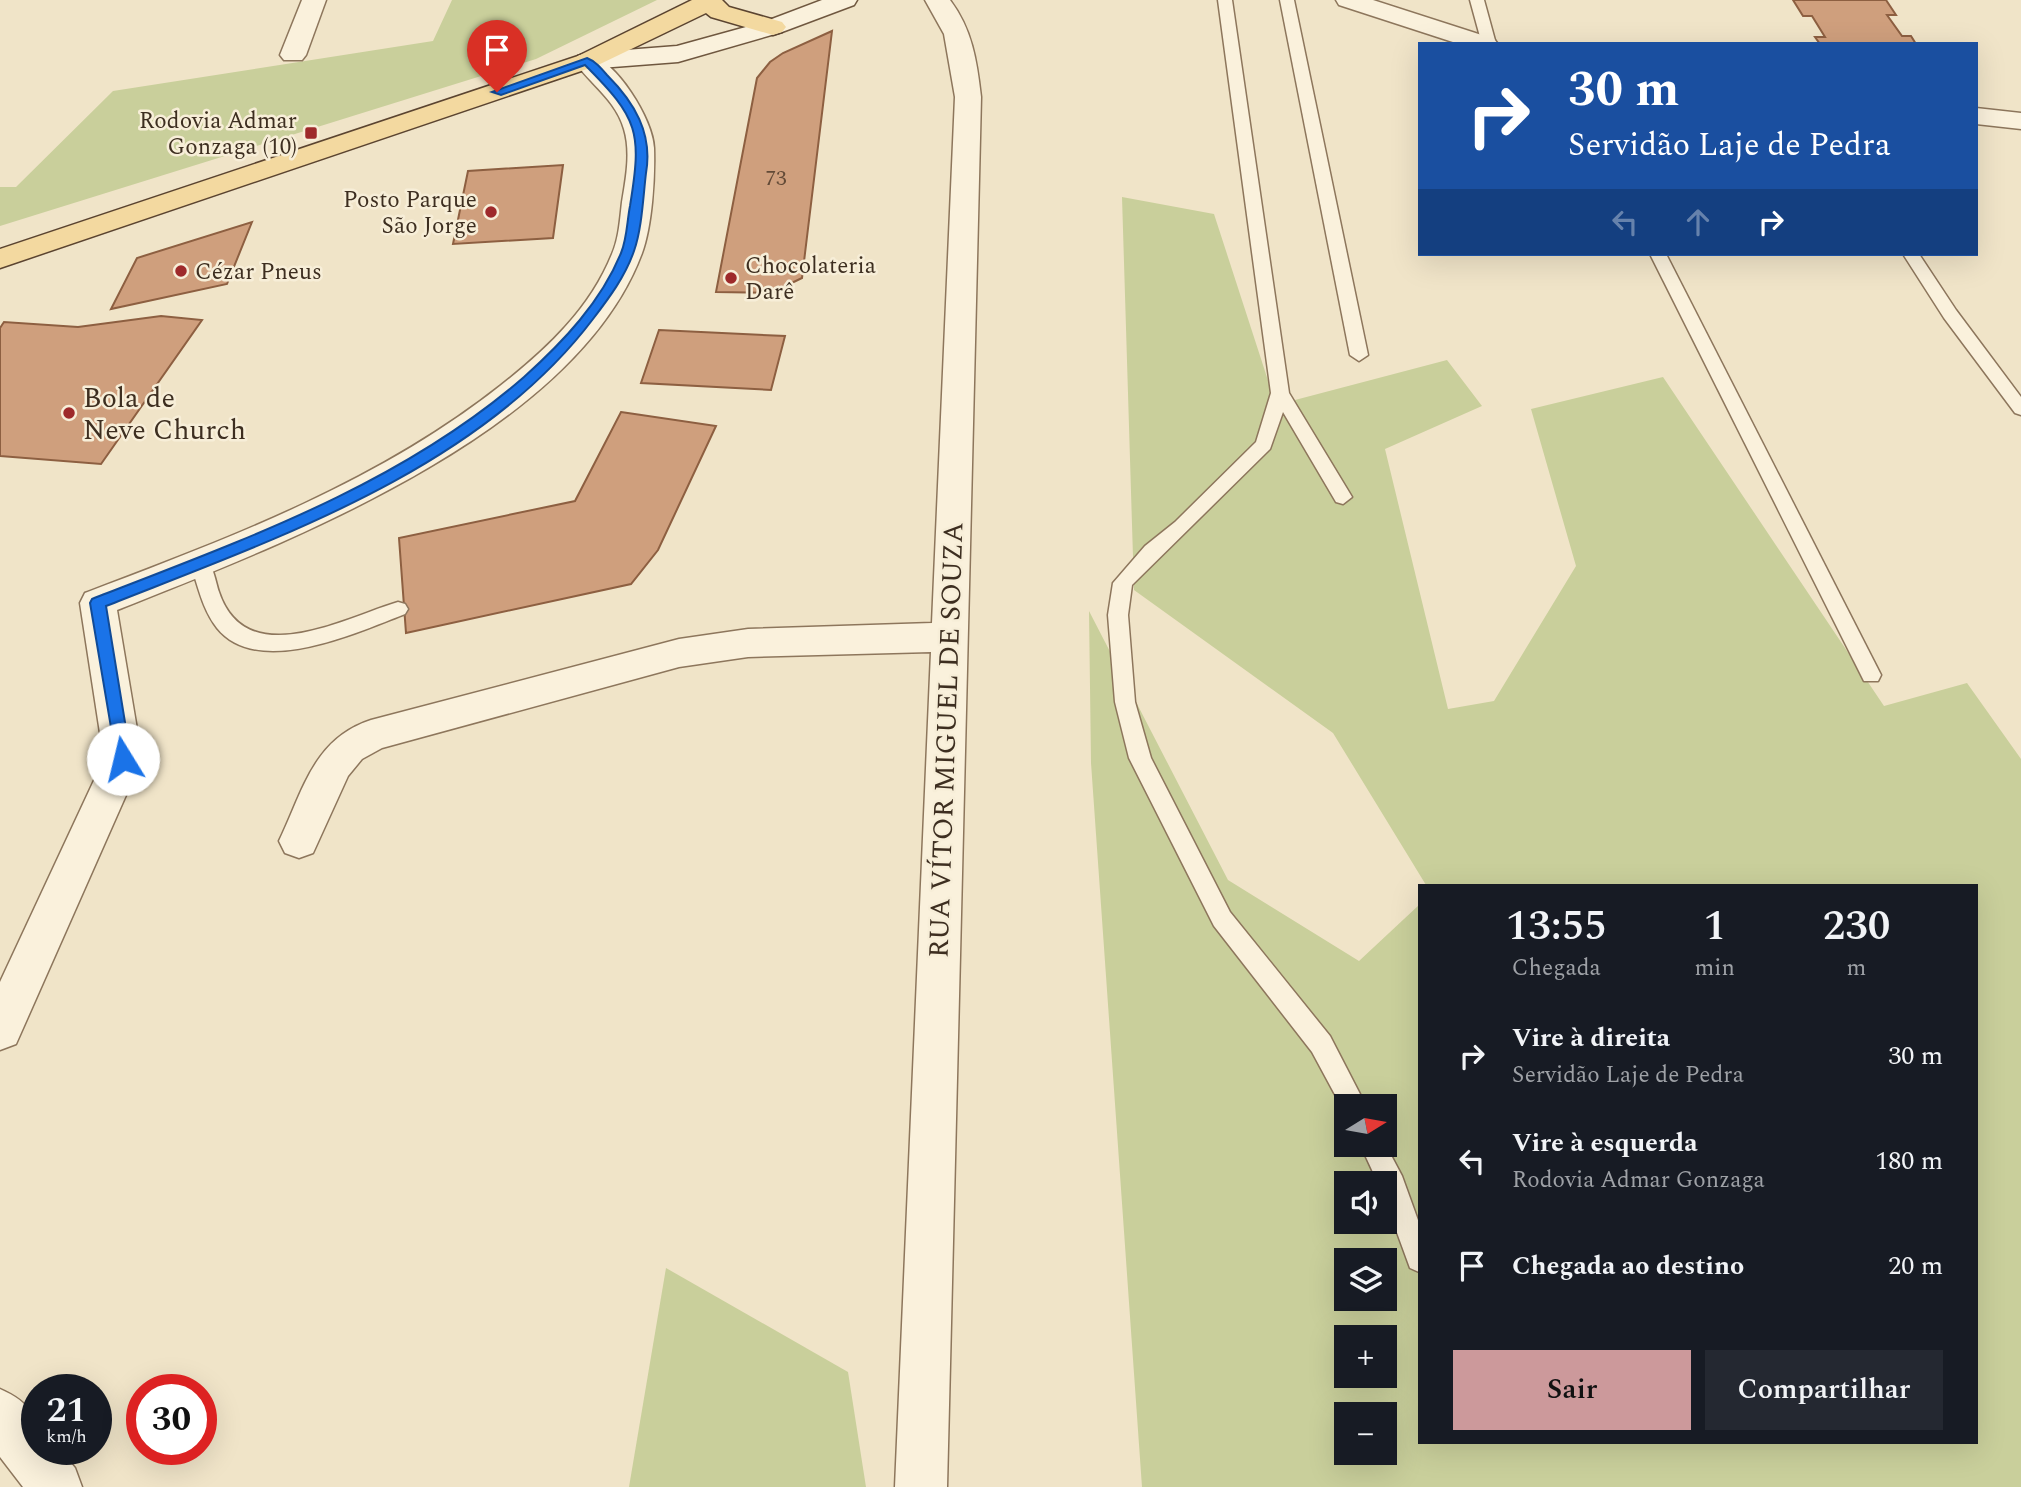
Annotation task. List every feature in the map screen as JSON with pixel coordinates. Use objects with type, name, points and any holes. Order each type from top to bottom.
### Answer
[{"type":"main road","points":[[736,0],[762,25]]},
{"type":"main road","points":[[0,259],[587,61],[709,1],[720,12],[762,25]]},
{"type":"street","points":[[293,55],[314,0]]},
{"type":"street","points":[[587,61],[678,54],[845,0]]},
{"type":"street","name":"RUA VÍTOR MIGUEL DE SOUZA","points":[[921,1487],[968,97],[963,49],[952,19],[937,0]]},
{"type":"street","points":[[1348,0],[1481,42]]},
{"type":"street","points":[[0,1030],[123,759],[98,603],[200,563],[355,495],[440,448],[512,395],[564,349],[611,287],[629,250],[643,156],[636,122],[624,98],[587,61]]},
{"type":"street","points":[[1978,116],[2021,121]]},
{"type":"street","points":[[299,841],[333,767],[348,748],[371,735],[678,653],[748,643],[948,637]]},
{"type":"street","points":[[0,1415],[56,1487]]},
{"type":"lane","points":[[1225,0],[1280,393],[1343,497]]},
{"type":"lane","points":[[1287,0],[1359,355]]},
{"type":"lane","points":[[1478,0],[1487,42]]},
{"type":"lane","points":[[1659,256],[1871,675]]},
{"type":"lane","points":[[1912,256],[1950,314],[2021,409]]},
{"type":"lane","points":[[1280,393],[1264,445],[1182,527],[1152,551],[1124,583],[1118,615],[1125,702],[1140,758],[1222,919],[1321,1044],[1347,1094]]},
{"type":"lane","points":[[200,563],[214,604],[227,626],[256,642],[307,641],[398,609]]},
{"type":"lane","points":[[1379,1157],[1393,1185],[1418,1256]]},
{"type":"green space","points":[[452,0],[657,0],[536,59],[0,226],[0,187],[16,187],[113,91],[433,41]]},
{"type":"green space","points":[[1122,197],[1214,214],[1276,405],[1447,360],[1482,406],[1385,449],[1448,709],[1494,701],[1576,566],[1531,409],[1663,377],[1884,706],[1967,683],[2021,759],[2021,1487],[1142,1487],[1091,763],[1089,611],[1228,880],[1359,961],[1418,906],[1418,1444],[1978,1444],[1978,884],[1425,884],[1333,733],[1134,590]]},
{"type":"green space","points":[[666,1268],[848,1372],[866,1487],[629,1487]]},
{"type":"building","points":[[1793,0],[1886,0],[1896,15],[1887,15],[1902,36],[1911,36],[1915,42],[1819,42],[1815,37],[1825,37],[1812,16],[1803,16]]},
{"type":"building","points":[[832,31],[802,278],[771,293],[716,292],[757,78],[770,62],[783,53]]},
{"type":"building","points":[[563,165],[553,238],[453,244],[468,171]]},
{"type":"building","name":"Cézar Pneus","points":[[252,222],[227,284],[111,309],[137,258]]},
{"type":"building","name":"Bola de Neve Church","points":[[161,316],[202,320],[101,464],[0,456],[0,328],[4,322],[78,327]]},
{"type":"building","points":[[659,330],[785,336],[771,390],[641,383]]},
{"type":"building","points":[[621,412],[716,426],[658,550],[631,584],[406,633],[399,538],[575,501]]},
{"type":"place","name":"Rodovia Admar Gonzaga (10)","points":[[311,133]]},
{"type":"place","name":"Posto Parque São Jorge","points":[[491,212]]},
{"type":"place","name":"Cézar Pneus","points":[[181,271]]},
{"type":"place","name":"Chocolateria Darê","points":[[731,278]]},
{"type":"place","name":"Bola de Neve Church","points":[[69,413]]},
{"type":"route","points":[[123,759],[98,603],[264,537],[355,495],[440,448],[512,395],[564,349],[611,287],[629,250],[643,156],[636,122],[624,98],[587,61],[497,92]]}]
